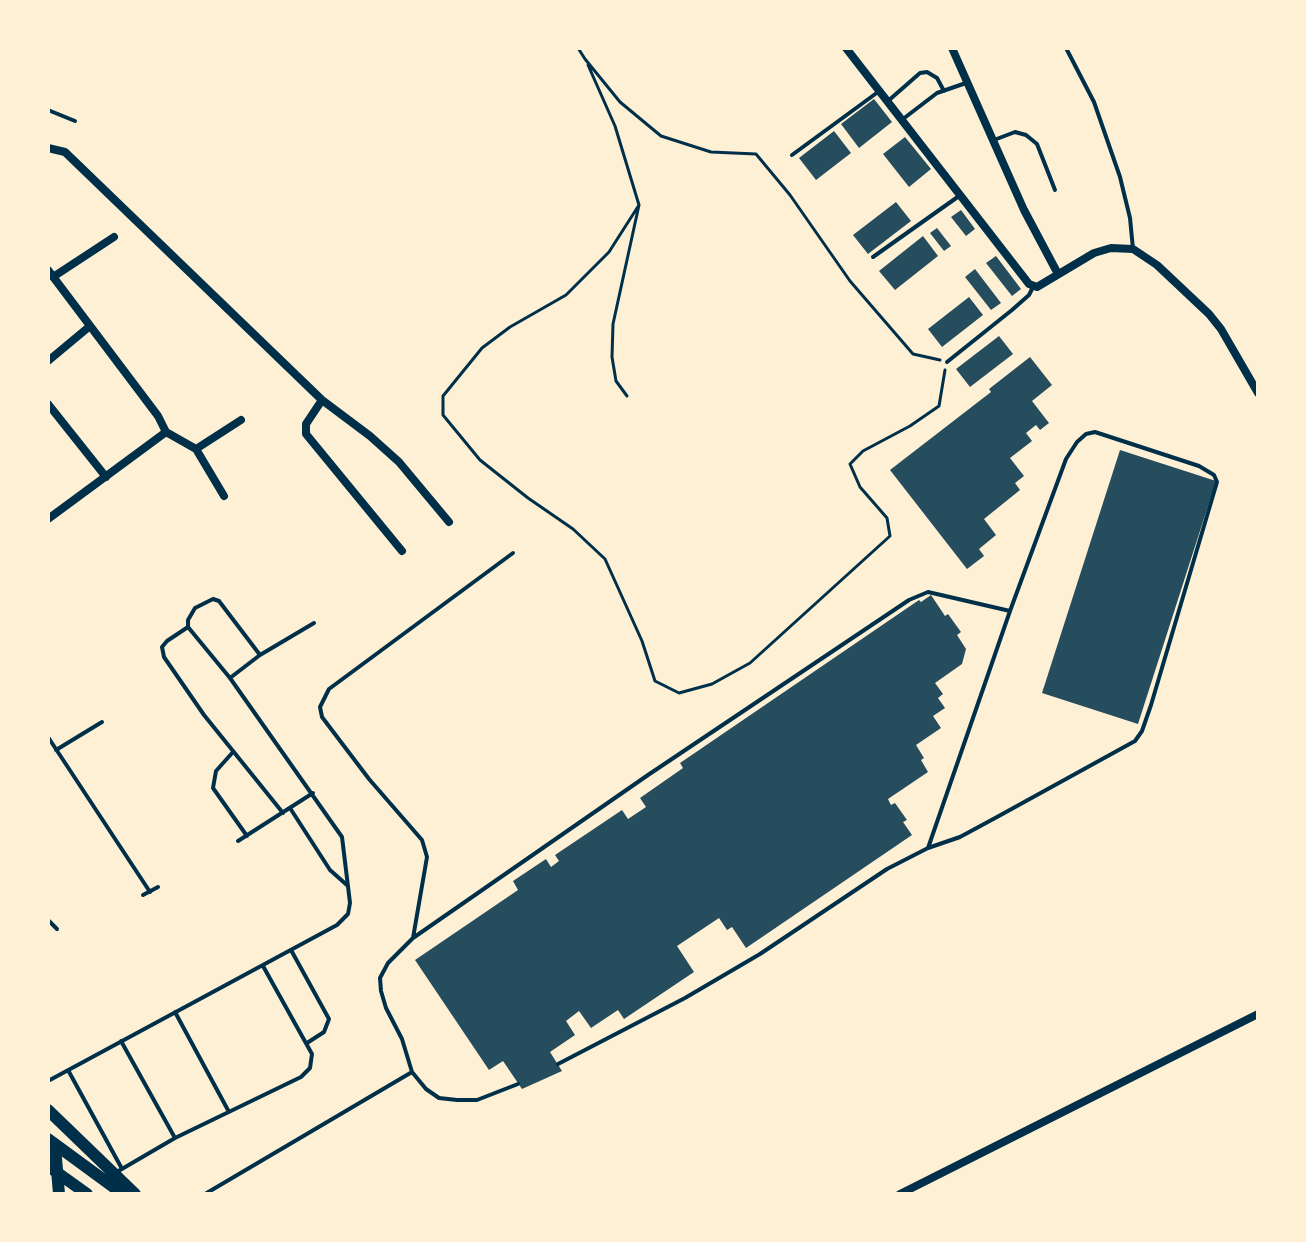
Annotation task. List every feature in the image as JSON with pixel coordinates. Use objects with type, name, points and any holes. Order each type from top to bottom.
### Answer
[{"type":"main road","points":[[48,1110],[117,1171],[135,1194]]},
{"type":"main road","points":[[48,1139],[56,1158],[59,1194]]},
{"type":"main road","points":[[48,1139],[123,1194]]},
{"type":"main road","points":[[48,1166],[87,1194]]},
{"type":"street","points":[[846,48],[1033,287],[1094,253],[1111,248],[1133,249],[1157,265],[1209,314],[1258,393]]},
{"type":"street","points":[[952,48],[992,141],[1058,274]]},
{"type":"street","points":[[48,148],[65,152],[322,400],[399,462],[449,522]]},
{"type":"street","points":[[114,237],[51,274],[158,416],[166,432],[196,449],[224,496]]},
{"type":"street","points":[[48,361],[90,326]]},
{"type":"street","points":[[322,400],[306,424],[306,434],[402,551]]},
{"type":"street","points":[[48,404],[106,477]]},
{"type":"street","points":[[196,449],[241,420]]},
{"type":"street","points":[[48,519],[166,432]]},
{"type":"street","points":[[900,1194],[1258,1014]]},
{"type":"lane","points":[[1066,48],[1094,102],[1120,177],[1130,218],[1133,249]]},
{"type":"lane","points":[[888,101],[920,73],[927,72],[937,78],[944,91]]},
{"type":"lane","points":[[902,120],[944,91],[966,83]]},
{"type":"lane","points":[[792,155],[880,90]]},
{"type":"lane","points":[[48,110],[75,121]]},
{"type":"lane","points":[[992,141],[1015,132],[1026,135],[1037,144],[1055,190]]},
{"type":"lane","points":[[873,257],[959,196]]},
{"type":"lane","points":[[947,362],[1012,310],[1029,295],[1033,287]]},
{"type":"lane","points":[[558,1064],[685,998],[760,954],[887,869],[972,830],[1135,741],[1151,705],[1217,479],[1199,466],[1095,432],[1086,434],[1066,459],[928,848]]},
{"type":"lane","points":[[413,938],[427,857],[422,840],[369,779],[322,717],[320,707],[329,689],[513,553]]},
{"type":"lane","points":[[518,1084],[477,1100],[439,1098],[426,1089],[412,1072],[402,1039],[386,1008],[380,978],[388,963],[413,938],[909,600],[928,592],[1010,611]]},
{"type":"lane","points":[[48,1081],[337,925],[348,914],[350,903],[342,837],[230,678],[188,627],[188,620],[195,608],[213,599],[219,601],[260,655]]},
{"type":"lane","points":[[230,678],[260,655],[314,623]]},
{"type":"lane","points":[[188,627],[162,647],[164,657],[283,813]]},
{"type":"lane","points":[[56,750],[102,722]]},
{"type":"lane","points":[[48,737],[150,892]]},
{"type":"lane","points":[[234,751],[216,771],[213,788],[247,836]]},
{"type":"lane","points":[[238,841],[313,793]]},
{"type":"lane","points":[[290,808],[330,870],[348,886]]},
{"type":"lane","points":[[143,895],[158,887]]},
{"type":"lane","points":[[48,922],[57,929]]},
{"type":"lane","points":[[291,950],[329,1019],[324,1032],[307,1044]]},
{"type":"lane","points":[[68,1070],[117,1171],[175,1138],[301,1077],[312,1062],[307,1044],[263,966]]},
{"type":"lane","points":[[175,1012],[229,1112]]},
{"type":"lane","points":[[121,1041],[175,1138]]},
{"type":"lane","points":[[205,1194],[412,1072]]},
{"type":"path","points":[[578,48],[620,102],[661,136],[711,152],[756,154],[790,195],[850,281],[913,354],[947,362],[939,406],[910,426],[863,451],[850,464],[860,487],[887,518],[890,536],[750,663],[712,684],[679,693],[655,681],[642,641],[605,559],[573,529],[480,460],[443,415],[443,396],[482,348],[510,327],[566,295],[609,252],[639,205]]},
{"type":"path","points":[[585,59],[615,126],[639,205],[613,324],[612,357],[616,381],[627,396]]},
{"type":"building","points":[[874,99],[892,122],[859,148],[841,124]]},
{"type":"building","points":[[834,131],[851,153],[816,180],[799,158]]},
{"type":"building","points":[[905,137],[931,169],[909,187],[883,154]]},
{"type":"building","points":[[896,202],[911,221],[868,254],[853,235]]},
{"type":"building","points":[[961,210],[975,229],[966,236],[951,217]]},
{"type":"building","points":[[937,228],[951,246],[944,251],[930,233]]},
{"type":"building","points":[[923,236],[938,256],[895,290],[879,271]]},
{"type":"building","points":[[996,256],[1021,289],[1012,296],[986,263]]},
{"type":"building","points":[[975,269],[1001,303],[991,310],[965,277]]},
{"type":"building","points":[[969,297],[983,315],[942,347],[928,329]]},
{"type":"building","points":[[999,336],[1013,354],[970,387],[956,369]]},
{"type":"building","points":[[1030,357],[1052,385],[1032,401],[1049,423],[1040,430],[1036,425],[1026,433],[1032,441],[1010,458],[1024,476],[1015,483],[1020,490],[984,519],[996,535],[979,549],[984,556],[967,569],[890,470],[991,392],[989,389]]},
{"type":"building","points":[[1120,450],[1216,481],[1138,724],[1042,693]]},
{"type":"building","points":[[931,595],[961,632],[957,635],[966,649],[962,664],[935,683],[943,694],[938,698],[945,708],[933,716],[941,728],[916,745],[928,772],[888,799],[891,805],[895,803],[907,820],[903,822],[912,835],[746,948],[732,927],[727,930],[719,918],[677,946],[694,972],[624,1019],[618,1010],[591,1028],[579,1011],[566,1021],[575,1035],[550,1052],[562,1071],[522,1089],[503,1061],[489,1070],[415,960],[518,890],[513,881],[546,859],[551,867],[559,861],[555,855],[622,810],[628,819],[646,807],[640,798],[683,768],[680,763],[919,600],[921,602]]}]
